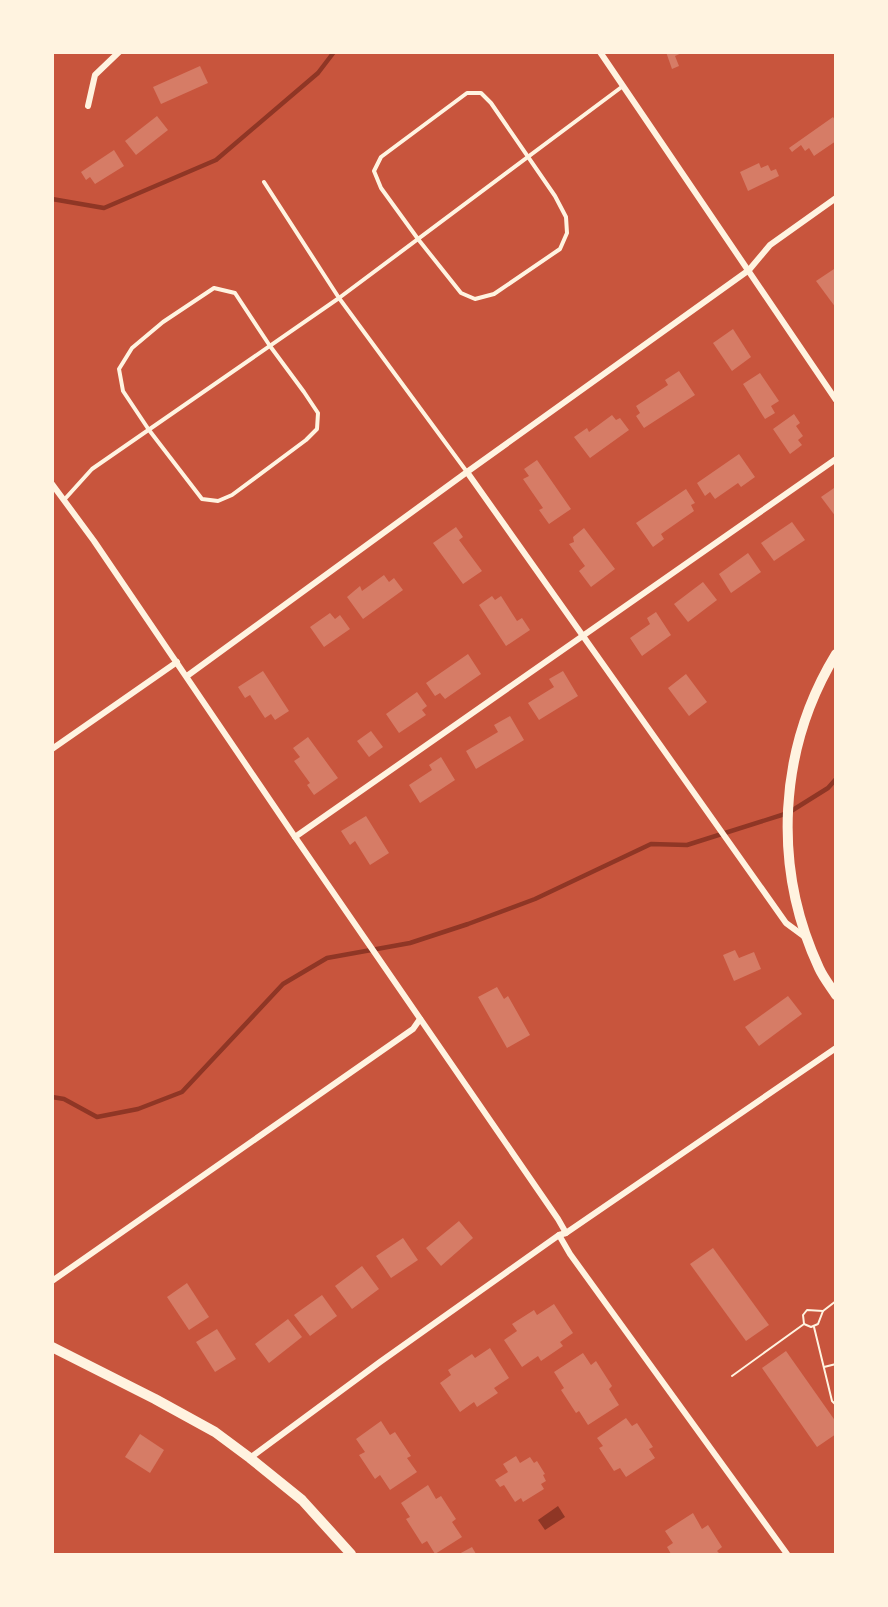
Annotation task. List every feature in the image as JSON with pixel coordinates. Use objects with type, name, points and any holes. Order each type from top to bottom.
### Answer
[{"type":"main road","points":[[836,654],[822,679],[802,728],[789,790],[787,837],[796,903],[819,969],[836,995]]},
{"type":"main road","points":[[52,1347],[214,1432],[302,1500],[351,1554]]},
{"type":"street","points":[[88,106],[95,75],[119,52]]},
{"type":"street","points":[[600,52],[836,400]]},
{"type":"street","points":[[187,676],[749,270],[770,245],[836,198]]},
{"type":"street","points":[[295,837],[836,459]]},
{"type":"street","points":[[467,472],[786,923],[807,938]]},
{"type":"street","points":[[52,484],[187,676],[558,1219],[570,1254],[787,1554]]},
{"type":"street","points":[[52,749],[177,662]]},
{"type":"street","points":[[52,1281],[413,1029],[420,1019]]},
{"type":"street","points":[[250,1458],[380,1362],[562,1234],[836,1048]]},
{"type":"lane","points":[[64,500],[92,469],[339,298],[623,86]]},
{"type":"lane","points":[[467,93],[481,93],[555,196],[566,217],[567,233],[560,249],[494,294],[475,299],[461,293],[418,239],[381,188],[374,171],[381,157],[467,93]]},
{"type":"lane","points":[[264,182],[339,298],[467,472]]},
{"type":"lane","points":[[214,288],[235,293],[270,346],[318,413],[317,429],[306,440],[232,495],[218,501],[202,499],[149,430],[123,391],[119,369],[132,348],[164,322],[214,288]]},
{"type":"path","points":[[804,1324],[811,1327],[818,1324],[823,1311],[836,1301]]},
{"type":"path","points":[[804,1324],[803,1315],[807,1310],[823,1311]]},
{"type":"path","points":[[732,1376],[804,1324]]},
{"type":"path","points":[[814,1326],[832,1401],[836,1405]]},
{"type":"path","points":[[824,1367],[836,1364]]},
{"type":"shaded area","points":[[558,1506],[565,1517],[545,1530],[538,1520]]},
{"type":"building","points":[[666,52],[684,52],[675,56],[679,66],[672,69]]},
{"type":"building","points":[[200,66],[208,83],[161,104],[153,87]]},
{"type":"building","points":[[157,116],[168,130],[136,155],[125,141]]},
{"type":"building","points":[[833,117],[836,122],[836,141],[814,156],[809,148],[805,151],[801,145],[792,152],[789,148]]},
{"type":"building","points":[[114,150],[124,166],[95,184],[90,177],[86,180],[81,172]]},
{"type":"building","points":[[759,163],[761,168],[768,165],[771,171],[776,169],[779,176],[748,191],[740,172]]},
{"type":"building","points":[[834,269],[836,271],[836,308],[816,281]]},
{"type":"building","points":[[733,329],[751,357],[732,371],[713,343]]},
{"type":"building","points":[[679,371],[695,395],[644,428],[636,416],[640,413],[636,406],[668,385],[665,380]]},
{"type":"building","points":[[760,373],[779,401],[771,406],[775,413],[765,419],[743,384]]},
{"type":"building","points":[[794,414],[800,423],[796,426],[803,436],[798,440],[802,445],[790,454],[773,429]]},
{"type":"building","points":[[612,415],[616,420],[620,418],[629,430],[590,458],[574,437],[587,428],[589,432]]},
{"type":"building","points":[[739,454],[755,477],[741,487],[738,483],[715,499],[710,492],[705,496],[697,483]]},
{"type":"building","points":[[537,460],[571,509],[549,524],[539,510],[543,508],[523,479],[529,476],[524,469]]},
{"type":"building","points":[[834,488],[836,491],[836,517],[821,497]]},
{"type":"building","points":[[686,489],[695,503],[691,505],[694,511],[661,534],[664,539],[653,547],[636,523]]},
{"type":"building","points":[[792,522],[805,540],[774,561],[761,543]]},
{"type":"building","points":[[456,527],[463,537],[459,540],[482,571],[463,584],[433,543]]},
{"type":"building","points":[[584,528],[615,569],[591,587],[579,571],[585,566],[569,544],[574,542],[573,537]]},
{"type":"building","points":[[748,553],[761,572],[731,593],[719,574]]},
{"type":"building","points":[[384,575],[389,582],[394,578],[403,590],[363,619],[347,597],[360,586],[362,591]]},
{"type":"building","points":[[703,582],[717,600],[688,622],[674,604]]},
{"type":"building","points":[[492,596],[495,600],[501,596],[517,621],[522,618],[530,630],[506,646],[479,605]]},
{"type":"building","points":[[656,612],[671,635],[642,656],[630,638],[650,624],[647,618]]},
{"type":"building","points":[[330,613],[335,619],[340,615],[350,629],[324,647],[310,627]]},
{"type":"building","points":[[468,654],[481,674],[445,699],[440,693],[435,696],[426,683]]},
{"type":"building","points":[[263,671],[289,711],[275,720],[271,714],[265,718],[250,695],[245,698],[238,687]]},
{"type":"building","points":[[563,671],[578,696],[539,720],[528,703],[554,687],[549,679]]},
{"type":"building","points":[[686,674],[707,702],[689,716],[668,688]]},
{"type":"building","points":[[417,692],[427,706],[422,710],[426,715],[399,733],[386,714]]},
{"type":"building","points":[[510,716],[524,740],[476,769],[466,751],[498,732],[494,725]]},
{"type":"building","points":[[371,731],[383,747],[369,757],[357,741]]},
{"type":"building","points":[[308,737],[338,778],[314,795],[307,785],[310,783],[294,761],[300,757],[293,748]]},
{"type":"building","points":[[441,757],[455,780],[420,803],[409,785],[432,770],[429,765]]},
{"type":"building","points":[[366,816],[389,853],[370,865],[355,841],[350,845],[341,831]]},
{"type":"building","points":[[735,950],[739,958],[754,952],[761,969],[734,981],[723,955]]},
{"type":"building","points":[[497,987],[504,999],[508,996],[530,1035],[507,1048],[478,997]]},
{"type":"building","points":[[788,996],[802,1014],[759,1046],[745,1027]]},
{"type":"building","points":[[459,1221],[473,1238],[441,1266],[426,1248]]},
{"type":"building","points":[[403,1238],[418,1260],[391,1278],[376,1256]]},
{"type":"building","points":[[713,1248],[769,1325],[746,1341],[690,1264]]},
{"type":"building","points":[[362,1266],[379,1289],[352,1309],[335,1286]]},
{"type":"building","points":[[187,1283],[209,1317],[189,1330],[167,1297]]},
{"type":"building","points":[[322,1295],[337,1316],[310,1336],[294,1315]]},
{"type":"building","points":[[554,1304],[573,1333],[560,1342],[563,1346],[541,1361],[538,1356],[522,1367],[504,1340],[517,1331],[512,1324],[534,1310],[537,1315]]},
{"type":"building","points":[[288,1319],[302,1337],[269,1363],[255,1344]]},
{"type":"building","points":[[217,1329],[236,1359],[215,1372],[196,1342]]},
{"type":"building","points":[[490,1348],[509,1378],[494,1388],[498,1393],[477,1407],[474,1402],[460,1412],[440,1383],[451,1375],[448,1370],[472,1354],[475,1358]]},
{"type":"building","points":[[786,1351],[836,1422],[836,1434],[817,1447],[762,1368]]},
{"type":"building","points":[[583,1353],[591,1365],[596,1361],[612,1386],[609,1389],[619,1405],[588,1425],[579,1411],[576,1413],[561,1390],[564,1388],[554,1372]]},
{"type":"building","points":[[626,1418],[632,1426],[637,1423],[653,1447],[649,1449],[655,1458],[626,1477],[620,1468],[614,1471],[599,1448],[603,1446],[597,1438]]},
{"type":"building","points":[[381,1421],[390,1435],[395,1432],[411,1456],[407,1458],[417,1472],[390,1490],[380,1475],[375,1479],[359,1455],[365,1452],[356,1439]]},
{"type":"building","points":[[140,1434],[164,1450],[150,1473],[125,1457]]},
{"type":"building","points":[[516,1456],[520,1463],[530,1457],[534,1463],[537,1461],[545,1474],[543,1475],[546,1481],[541,1484],[544,1489],[523,1502],[521,1498],[515,1502],[504,1485],[500,1487],[495,1480],[508,1472],[503,1464]]},
{"type":"building","points":[[428,1485],[436,1499],[441,1496],[456,1519],[452,1522],[462,1537],[435,1554],[427,1541],[422,1544],[406,1519],[410,1517],[401,1503]]},
{"type":"building","points":[[693,1513],[702,1529],[708,1525],[722,1547],[717,1551],[720,1554],[671,1554],[667,1547],[673,1543],[665,1531]]},
{"type":"building","points":[[472,1547],[476,1554],[459,1554]]},
{"type":"waterway","points":[[52,199],[104,208],[216,160],[318,73],[334,52]]},
{"type":"waterway","points":[[52,1097],[64,1099],[97,1117],[138,1109],[182,1092],[283,984],[327,958],[410,943],[468,924],[535,899],[651,844],[687,845],[788,813],[828,788],[836,779]]}]
